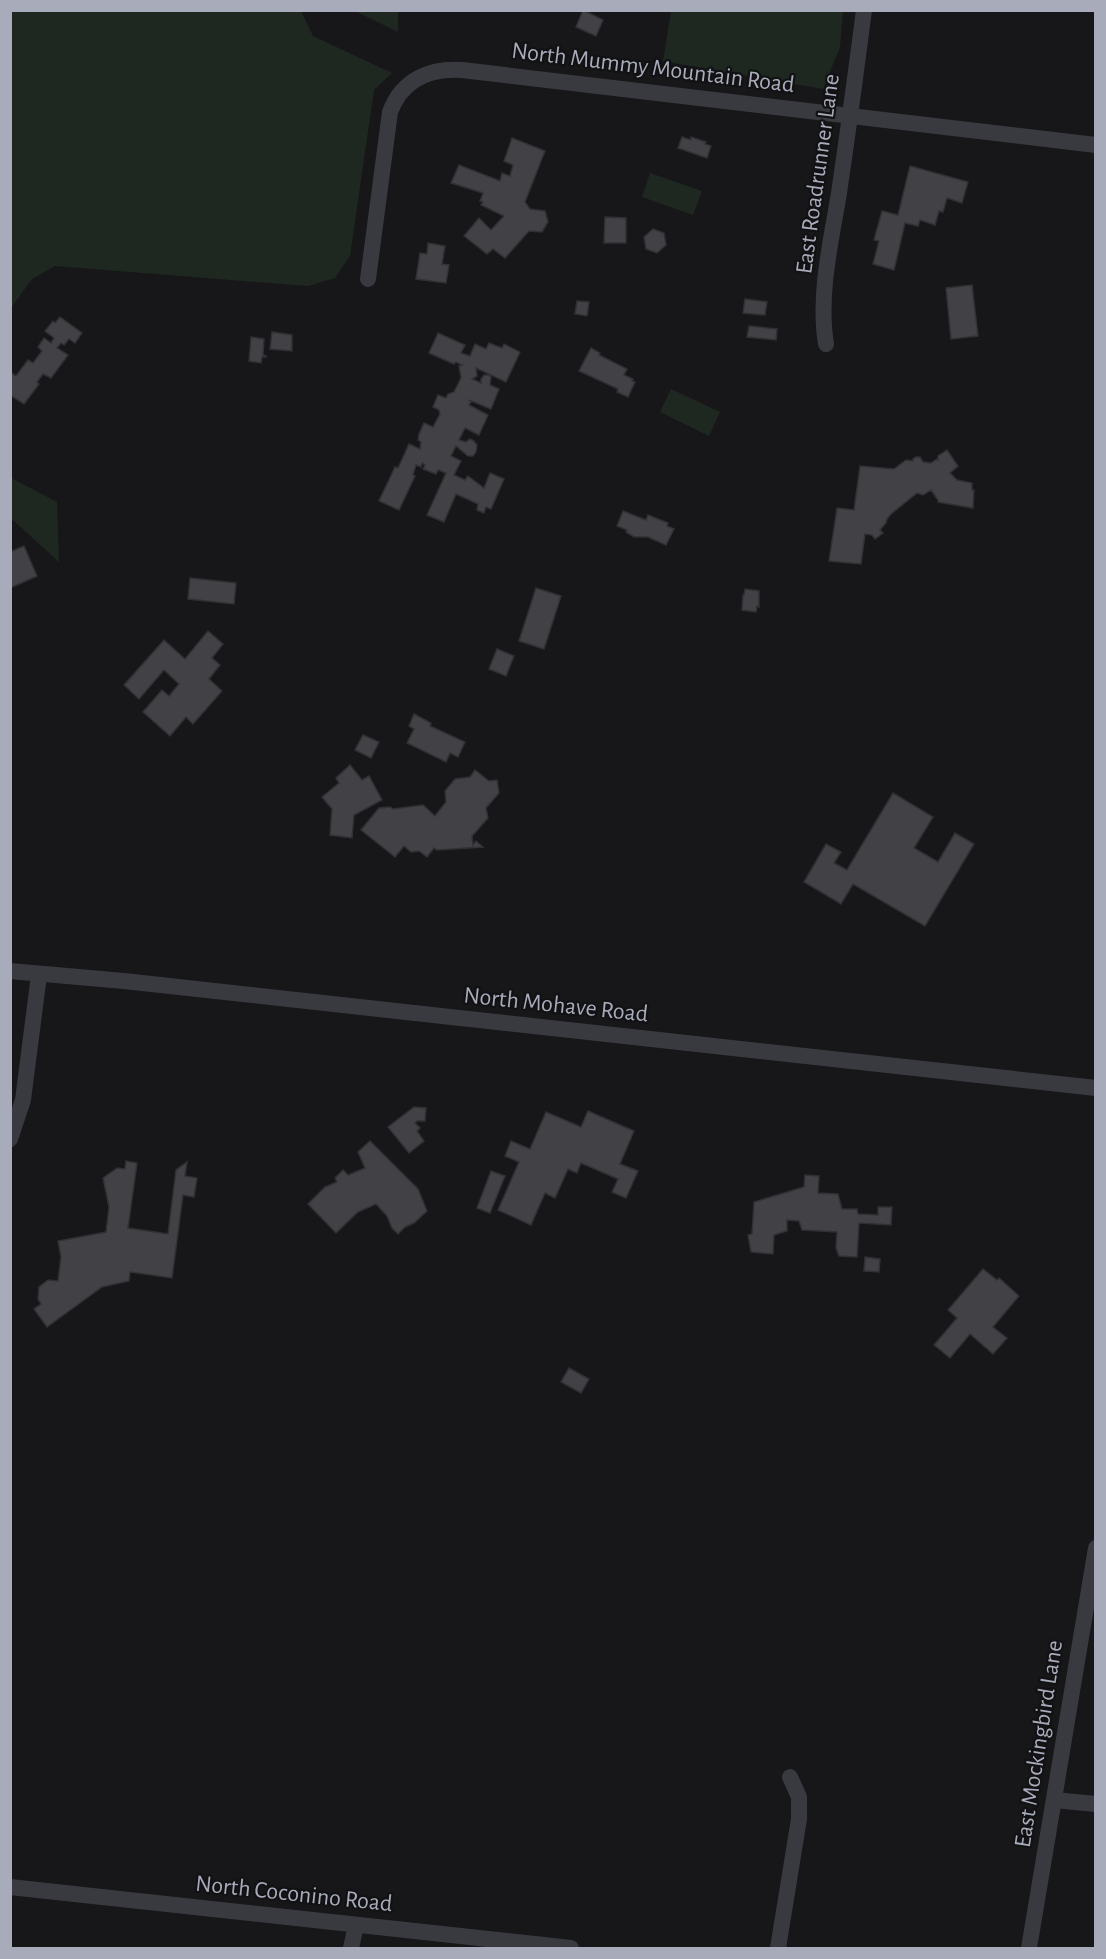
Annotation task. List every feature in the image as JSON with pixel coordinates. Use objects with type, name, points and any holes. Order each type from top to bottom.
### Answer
[{"type":"street","name":"East Roadrunner Lane","points":[[826,344],[824,316],[827,270],[851,116],[864,10]]},
{"type":"street","name":"North Mummy Mountain Road","points":[[368,279],[390,112],[395,99],[410,82],[439,70],[462,70],[1095,145]]},
{"type":"street","name":"North Mohave Road","points":[[10,971],[124,981],[1095,1088]]},
{"type":"street","points":[[10,1139],[23,1100],[39,975]]},
{"type":"street","name":"East Mockingbird Lane","points":[[1029,1948],[1095,1548]]},
{"type":"street","points":[[778,1948],[799,1819],[799,1797],[790,1777]]},
{"type":"street","points":[[1054,1800],[1095,1804]]},
{"type":"street","name":"North Coconino Road","points":[[10,1887],[572,1948]]},
{"type":"street","points":[[351,1948],[356,1925]]},
{"type":"shaded area","points":[[11,10],[301,11],[313,36],[392,73],[374,90],[350,256],[335,278],[308,286],[55,266],[32,279],[11,308]]},
{"type":"shaded area","points":[[355,11],[398,11],[398,32]]},
{"type":"shaded area","points":[[671,11],[843,11],[840,47],[823,89],[663,61]]},
{"type":"shaded area","points":[[650,173],[702,191],[693,215],[642,197]]},
{"type":"shaded area","points":[[671,389],[720,412],[709,436],[660,412]]},
{"type":"shaded area","points":[[11,478],[57,502],[59,562],[13,520],[11,521]]},
{"type":"building","points":[[583,10],[603,20],[596,36],[576,27]]},
{"type":"building","points":[[682,137],[691,140],[691,137],[711,146],[707,158],[678,148]]},
{"type":"building","points":[[512,138],[545,151],[525,202],[530,209],[545,211],[548,222],[542,232],[529,231],[505,258],[493,249],[487,254],[464,236],[479,218],[491,230],[504,216],[481,205],[483,193],[451,183],[459,165],[500,181],[502,173],[510,176],[513,165],[504,161]]},
{"type":"building","points":[[910,166],[968,182],[962,203],[947,198],[943,212],[939,211],[935,225],[920,220],[918,226],[905,223],[894,270],[873,264],[879,241],[874,240],[882,211],[898,215]]},
{"type":"building","points":[[605,217],[626,218],[626,243],[604,243]]},
{"type":"building","points":[[653,229],[664,233],[666,245],[657,253],[646,249],[644,237]]},
{"type":"building","points":[[428,243],[445,246],[442,264],[449,265],[446,283],[416,279],[420,253],[427,254]]},
{"type":"building","points":[[972,285],[978,336],[951,339],[946,288]]},
{"type":"building","points":[[745,299],[767,302],[765,315],[743,313]]},
{"type":"building","points":[[577,301],[589,302],[587,316],[575,314]]},
{"type":"building","points":[[60,317],[82,333],[75,343],[69,339],[64,345],[61,343],[57,348],[68,355],[51,378],[43,374],[37,382],[39,384],[24,404],[10,395],[10,372],[16,376],[28,360],[33,363],[42,351],[38,347],[44,338],[51,343],[54,338],[45,331],[53,321],[55,323]]},
{"type":"building","points":[[749,326],[777,329],[776,340],[747,337]]},
{"type":"building","points":[[272,332],[292,335],[292,351],[270,349]]},
{"type":"building","points":[[438,333],[465,345],[461,353],[470,356],[475,344],[486,349],[489,343],[502,348],[504,344],[520,352],[506,382],[476,368],[477,376],[472,379],[481,383],[484,375],[488,375],[491,377],[490,385],[499,389],[491,409],[469,400],[471,402],[469,405],[488,415],[479,435],[465,428],[459,440],[474,441],[477,445],[476,452],[473,456],[468,456],[456,446],[451,456],[461,461],[454,475],[465,480],[468,476],[484,488],[490,473],[504,479],[491,509],[486,507],[484,513],[477,510],[478,504],[456,494],[444,522],[427,515],[446,473],[438,470],[436,474],[423,469],[425,465],[422,463],[421,467],[416,465],[413,475],[415,476],[399,510],[379,501],[409,444],[420,449],[421,442],[418,440],[424,423],[433,427],[440,414],[439,410],[433,407],[438,395],[446,398],[448,394],[454,392],[461,378],[459,366],[462,365],[429,353]]},
{"type":"building","points":[[251,337],[264,339],[263,355],[266,357],[262,357],[261,363],[249,361]]},
{"type":"building","points":[[591,348],[600,353],[599,355],[627,369],[624,375],[635,382],[628,397],[617,392],[618,389],[579,371]]},
{"type":"building","points":[[947,450],[958,466],[950,473],[957,480],[972,483],[973,508],[938,502],[931,490],[923,495],[917,493],[891,514],[880,530],[883,533],[875,539],[872,535],[865,534],[861,564],[829,561],[837,508],[854,510],[860,466],[894,469],[906,460],[913,461],[916,457],[920,457],[923,462],[931,463],[937,459],[938,461],[938,456]]},
{"type":"building","points":[[623,511],[646,520],[648,515],[668,523],[667,526],[674,529],[666,545],[648,537],[634,537],[626,532],[627,530],[617,526]]},
{"type":"building","points":[[24,546],[37,576],[10,588],[10,552]]},
{"type":"building","points":[[190,578],[236,583],[234,604],[188,599]]},
{"type":"building","points":[[536,588],[561,596],[544,649],[519,641]]},
{"type":"building","points":[[745,589],[759,591],[759,607],[757,606],[756,612],[742,610]]},
{"type":"building","points":[[208,631],[223,644],[212,658],[220,665],[209,679],[222,691],[193,724],[186,717],[170,736],[143,712],[162,690],[169,696],[179,684],[164,670],[139,699],[124,685],[164,640],[185,659]]},
{"type":"building","points":[[497,649],[514,656],[506,676],[489,669]]},
{"type":"building","points":[[414,714],[431,723],[430,726],[465,742],[458,757],[450,753],[446,762],[407,743],[414,729],[409,726]]},
{"type":"building","points":[[363,735],[379,742],[371,758],[355,750]]},
{"type":"building","points":[[350,765],[362,780],[369,776],[382,800],[354,815],[352,838],[330,835],[332,809],[322,797],[339,783],[336,778]]},
{"type":"building","points":[[475,770],[489,781],[497,780],[499,793],[486,808],[488,818],[472,836],[473,845],[476,841],[483,847],[437,850],[434,848],[427,857],[419,851],[411,852],[404,846],[395,857],[361,830],[379,808],[393,809],[423,805],[435,816],[446,802],[445,791],[455,779],[470,777]]},
{"type":"building","points":[[893,793],[933,817],[914,848],[938,862],[955,833],[974,844],[925,926],[853,884],[841,904],[804,882],[826,844],[841,852],[834,863],[847,870]]},
{"type":"building","points":[[414,1107],[426,1108],[425,1121],[415,1123],[420,1128],[417,1131],[424,1141],[409,1153],[388,1127]]},
{"type":"building","points":[[588,1111],[634,1131],[620,1164],[638,1171],[626,1198],[612,1192],[618,1179],[581,1163],[577,1173],[568,1169],[555,1198],[545,1193],[531,1225],[498,1210],[519,1162],[505,1156],[511,1141],[530,1149],[546,1112],[581,1127]]},
{"type":"building","points":[[370,1141],[418,1189],[427,1211],[398,1234],[376,1204],[358,1212],[336,1233],[308,1204],[325,1187],[337,1182],[335,1178],[343,1170],[348,1175],[365,1168],[358,1152]]},
{"type":"building","points":[[126,1161],[137,1163],[128,1228],[168,1234],[176,1170],[187,1162],[185,1176],[197,1178],[194,1197],[183,1195],[172,1278],[130,1272],[129,1281],[102,1287],[47,1327],[34,1309],[41,1304],[38,1299],[39,1287],[48,1280],[58,1281],[61,1257],[58,1241],[106,1232],[109,1207],[103,1178],[117,1168],[125,1169]]},
{"type":"building","points":[[491,1171],[505,1176],[490,1213],[477,1208]]},
{"type":"building","points":[[805,1175],[819,1176],[818,1193],[838,1194],[842,1209],[857,1209],[858,1214],[878,1215],[878,1207],[892,1207],[891,1225],[859,1223],[857,1257],[839,1256],[836,1248],[837,1232],[802,1230],[799,1221],[787,1220],[787,1231],[774,1235],[773,1254],[751,1252],[748,1235],[752,1234],[754,1202],[804,1187]]},
{"type":"building","points":[[865,1257],[880,1259],[879,1272],[864,1271]]},
{"type":"building","points":[[983,1269],[997,1280],[999,1278],[1019,1296],[993,1327],[1007,1338],[993,1354],[970,1334],[950,1358],[934,1345],[957,1318],[948,1310]]},
{"type":"building","points":[[569,1368],[589,1379],[581,1393],[561,1382]]}]
